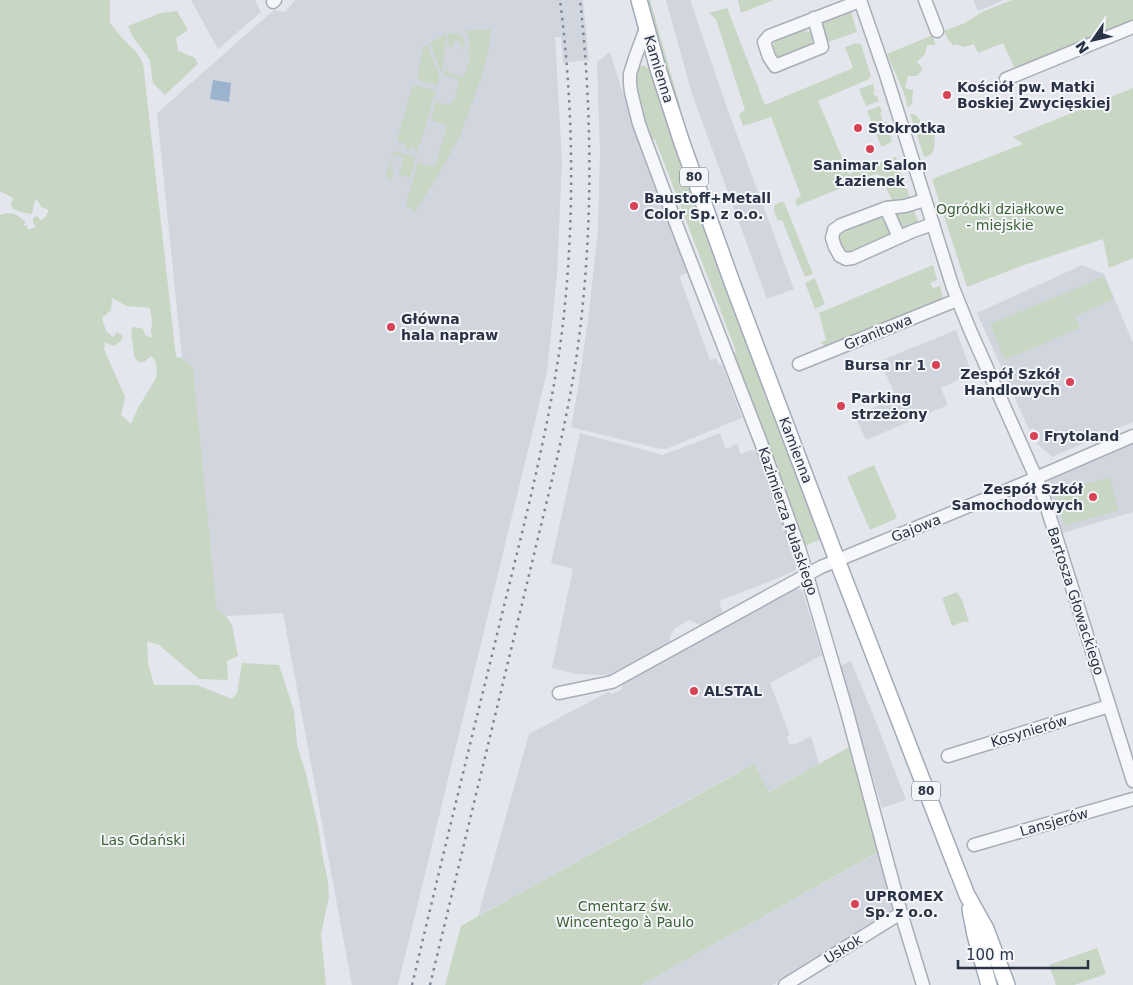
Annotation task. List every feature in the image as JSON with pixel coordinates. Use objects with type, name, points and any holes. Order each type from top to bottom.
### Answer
[{"type":"main road","name":"Kamienna","points":[[639,0],[658,69],[682,143],[720,249],[837,560],[967,895],[986,929],[1008,985]]},
{"type":"main road","name":"Kamienna","points":[[967,895],[975,935],[989,985]]},
{"type":"street","points":[[814,18],[822,47],[775,66],[769,57],[764,42],[769,36],[814,18],[860,0]]},
{"type":"street","name":"Bartosza Głowackiego","points":[[860,0],[958,300],[1041,489],[1133,782]]},
{"type":"street","points":[[925,0],[937,31]]},
{"type":"street","points":[[1006,79],[1133,27]]},
{"type":"street","name":"Kazimierza Pułaskiego","points":[[646,28],[630,74],[630,83],[639,124],[760,440],[799,548],[847,712],[901,914],[923,985]]},
{"type":"street","points":[[632,66],[640,60],[644,60],[652,63],[658,69]]},
{"type":"street","points":[[925,200],[905,206],[886,208],[841,225],[834,230],[832,238],[840,256],[846,259],[853,258],[933,224]]},
{"type":"street","points":[[886,208],[899,238]]},
{"type":"street","name":"Granitowa","points":[[798,364],[958,300]]},
{"type":"street","name":"Gajowa","points":[[807,574],[1133,436]]},
{"type":"street","points":[[559,693],[612,682],[807,574]]},
{"type":"street","name":"Kosynierów","points":[[948,756],[1109,706]]},
{"type":"street","name":"Lansjerów","points":[[974,845],[1133,799]]},
{"type":"street","name":"Uskok","points":[[784,985],[901,914]]},
{"type":"shaded area","points":[[191,0],[255,0],[261,12],[218,49]]},
{"type":"shaded area","points":[[295,0],[583,0],[589,60],[563,63],[561,37],[555,37],[562,161],[557,275],[547,372],[398,985],[352,985],[283,613],[226,616],[217,611],[193,368],[182,358],[157,113],[274,10],[285,12]]},
{"type":"shaded area","points":[[666,0],[690,0],[731,119],[794,289],[767,299],[692,94]]},
{"type":"shaded area","points":[[973,0],[1004,0],[978,11]]},
{"type":"shaded area","points":[[610,52],[623,94],[690,272],[679,276],[710,360],[716,358],[719,365],[722,365],[742,418],[666,449],[571,427],[588,320],[598,230],[600,152],[597,62]]},
{"type":"shaded area","name":"Zespół Szkół Handlowych","points":[[1082,265],[1104,274],[1133,343],[1133,422],[1052,457],[1036,443],[1040,441],[1034,428],[1029,430],[977,313]]},
{"type":"shaded area","points":[[956,330],[972,374],[941,388],[948,405],[866,440],[855,416],[896,397],[880,361]]},
{"type":"shaded area","points":[[580,433],[663,455],[720,433],[726,449],[737,444],[741,454],[751,450],[758,453],[797,563],[796,570],[719,601],[723,614],[702,626],[689,620],[674,629],[670,637],[670,644],[609,675],[577,674],[552,668],[573,569],[551,563]]},
{"type":"shaded area","name":"Zespół Szkół Samochodowych","points":[[1133,444],[1133,512],[1063,533],[1049,481]]},
{"type":"shaded area","points":[[795,589],[802,590],[822,655],[770,683],[790,736],[787,737],[789,744],[796,744],[811,736],[819,764],[768,792],[754,764],[478,916],[529,734],[608,692],[612,694],[621,690],[622,685],[628,680]]},
{"type":"shaded area","points":[[851,661],[906,800],[882,808],[840,666]]},
{"type":"shaded area","points":[[877,853],[892,905],[889,916],[772,985],[641,985]]},
{"type":"green space","name":"Las Gdański","points":[[0,0],[110,0],[110,23],[137,53],[143,63],[176,357],[182,358],[193,368],[217,610],[226,616],[232,625],[238,656],[227,661],[228,680],[199,679],[158,644],[147,642],[148,663],[154,685],[197,685],[232,699],[237,693],[242,663],[279,665],[294,711],[297,745],[318,826],[328,881],[329,897],[321,934],[326,985],[0,985],[0,215],[11,213],[17,215],[26,222],[23,225],[27,226],[28,230],[36,227],[33,218],[37,216],[41,221],[49,210],[41,207],[38,201],[35,200],[32,214],[13,209],[11,205],[13,198],[0,191]],"holes":[[[112,298],[127,306],[150,308],[152,338],[145,335],[143,329],[132,328],[134,356],[138,362],[144,362],[151,356],[155,360],[157,369],[156,378],[131,424],[121,415],[125,397],[104,349],[105,342],[113,346],[120,342],[123,336],[117,332],[113,337],[106,331],[102,318],[111,310]]]},
{"type":"green space","points":[[646,0],[650,0],[681,109],[678,111]]},
{"type":"green space","points":[[738,0],[773,0],[741,13]]},
{"type":"green space","points":[[1012,0],[1133,0],[1133,22],[1016,71],[1003,43],[978,53],[974,44],[964,47],[955,44],[954,46],[949,41],[944,31],[965,23],[982,12]]},
{"type":"green space","points":[[727,8],[765,105],[853,68],[845,47],[856,43],[861,44],[871,76],[869,79],[818,101],[849,174],[896,157],[910,198],[893,202],[880,175],[875,174],[797,206],[795,200],[801,196],[771,117],[743,126],[739,114],[745,110],[716,19],[709,13]]},
{"type":"green space","points":[[850,8],[857,32],[828,42],[824,39],[820,23]]},
{"type":"green space","points":[[177,11],[188,30],[176,38],[178,51],[195,58],[198,64],[165,95],[153,83],[150,60],[133,37],[128,26],[161,13]]},
{"type":"green space","points":[[491,29],[482,75],[460,136],[440,172],[414,212],[406,204],[418,162],[435,167],[447,126],[431,120],[436,101],[450,106],[452,101],[454,101],[459,85],[457,84],[458,79],[444,75],[446,67],[446,72],[464,77],[471,54],[468,53],[470,42],[466,31]]},
{"type":"green space","points":[[800,30],[810,32],[812,44],[810,48],[787,57],[773,54],[773,44],[776,41]]},
{"type":"green space","points":[[458,33],[465,41],[462,51],[462,42],[455,40],[453,47],[447,45],[448,34]]},
{"type":"green space","points":[[446,34],[443,67],[441,73],[430,43]]},
{"type":"green space","points":[[933,35],[935,45],[927,45],[925,54],[917,62],[923,69],[917,76],[908,76],[905,88],[913,90],[912,104],[908,108],[904,93],[887,54]]},
{"type":"green space","points":[[427,45],[440,78],[437,85],[420,81],[417,77],[424,46]]},
{"type":"green space","points":[[645,66],[651,71],[696,208],[822,539],[804,546],[731,354],[736,351],[655,139],[649,141],[634,83],[637,69]]},
{"type":"green space","points":[[873,84],[875,91],[873,92],[879,101],[866,106],[859,89]]},
{"type":"green space","points":[[416,85],[436,91],[417,153],[414,152],[415,147],[411,146],[409,150],[405,149],[406,144],[397,140],[412,88]]},
{"type":"green space","name":"Ogródki działkowe - miejskie","points":[[1133,88],[1133,258],[1109,268],[1103,239],[1021,266],[967,287],[932,179],[1023,144],[1013,137]]},
{"type":"green space","points":[[880,106],[883,122],[886,122],[892,141],[884,146],[881,146],[867,111]]},
{"type":"green space","points":[[910,113],[917,116],[923,126],[935,133],[934,149],[931,155],[924,157]]},
{"type":"green space","points":[[395,151],[416,158],[410,178],[399,175],[404,157],[394,154],[390,169],[394,171],[390,182],[386,176]]},
{"type":"green space","points":[[784,202],[813,274],[805,277],[782,220],[778,221],[774,206]]},
{"type":"green space","points":[[913,207],[919,224],[900,232],[892,211]]},
{"type":"green space","points":[[884,214],[893,233],[846,254],[837,235]]},
{"type":"green space","points":[[933,265],[937,280],[930,283],[933,288],[940,286],[944,302],[827,347],[823,345],[821,342],[826,340],[819,313]]},
{"type":"green space","points":[[1104,276],[1114,299],[1076,316],[1066,293]]},
{"type":"green space","points":[[815,278],[825,304],[815,309],[805,283]]},
{"type":"green space","points":[[1065,293],[1080,328],[1005,360],[990,324]]},
{"type":"green space","points":[[874,465],[897,518],[870,530],[847,477]]},
{"type":"green space","points":[[1109,477],[1119,510],[1064,526],[1055,493]]},
{"type":"green space","points":[[957,592],[962,600],[969,622],[962,622],[952,626],[942,598]]},
{"type":"green space","name":"Cmentarz św. Wincentego à Paulo","points":[[849,747],[878,852],[641,985],[445,985],[461,926],[466,923],[754,764],[769,792]]},
{"type":"green space","points":[[1097,948],[1106,974],[1074,985],[1056,985],[1049,965]]},
{"type":"water","points":[[213,80],[231,83],[229,102],[210,99]]},
{"type":"railway","points":[[412,985],[532,490],[556,372],[566,291],[571,208],[568,83],[560,0]]},
{"type":"railway","points":[[430,985],[551,484],[575,369],[584,289],[589,206],[589,124],[580,0]]},
{"type":"place","name":"Kościół pw. Matki Boskiej Zwycięskiej","points":[[947,95]]},
{"type":"place","name":"Stokrotka","points":[[858,128]]},
{"type":"place","name":"Sanimar Salon Łazienek","points":[[870,149]]},
{"type":"place","name":"Baustoff+Metall Color Sp. z o.o.","points":[[634,206]]},
{"type":"place","name":"Główna hala napraw","points":[[391,327]]},
{"type":"place","name":"Bursa nr 1","points":[[936,365]]},
{"type":"place","name":"Zespół Szkół Handlowych","points":[[1070,382]]},
{"type":"place","name":"Parking strzeżony","points":[[841,406]]},
{"type":"place","name":"Frytoland","points":[[1034,436]]},
{"type":"place","name":"Zespół Szkół Samochodowych","points":[[1093,497]]},
{"type":"place","name":"ALSTAL","points":[[694,691]]},
{"type":"place","name":"UPROMEX Sp. z o.o.","points":[[855,904]]}]
